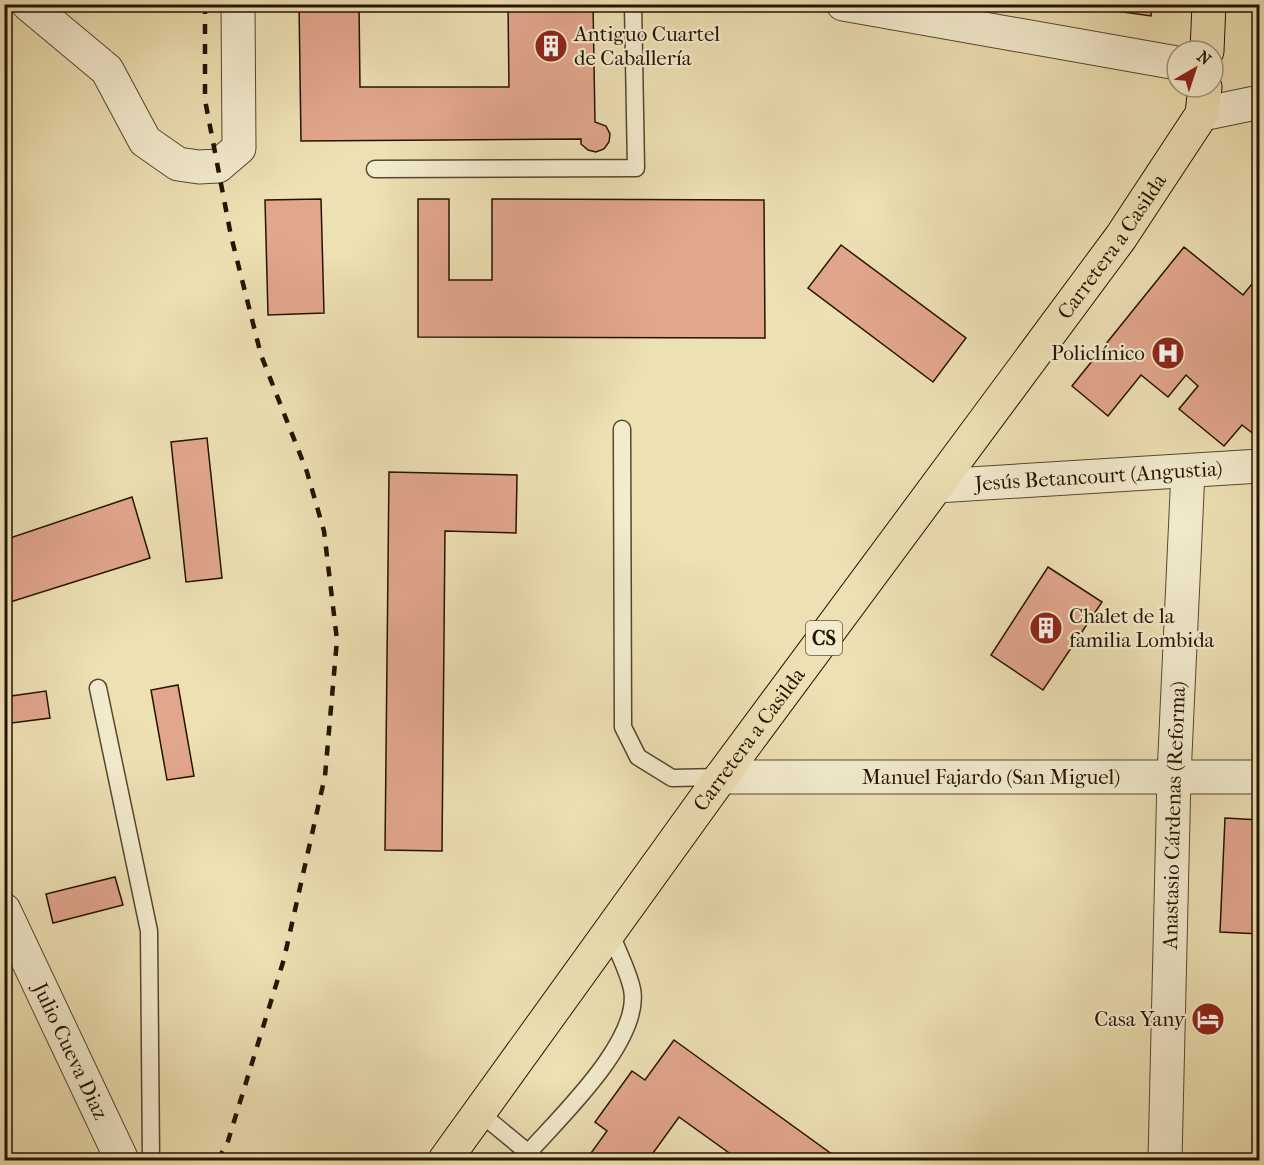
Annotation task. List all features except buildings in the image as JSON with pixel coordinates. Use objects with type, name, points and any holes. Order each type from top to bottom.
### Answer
[{"type":"main road","points":[[1207,39],[1209,4]]},
{"type":"main road","name":"Carretera a Casilda","points":[[445,1161],[721,777],[1120,237],[1203,100]]},
{"type":"street","points":[[28,4],[107,70],[144,141],[178,164],[199,167],[218,166],[239,148],[238,4]]},
{"type":"street","points":[[843,4],[1165,61]]},
{"type":"street","points":[[1203,100],[1260,102]]},
{"type":"street","name":"Jesús Betancourt (Angustia)","points":[[937,486],[1260,466]]},
{"type":"street","name":"Anastasio Cárdenas (Reforma)","points":[[1165,1161],[1174,776],[1188,471]]},
{"type":"street","name":"Manuel Fajardo (San Miguel)","points":[[721,777],[1260,777]]},
{"type":"street","name":"Julio Cueva Diaz","points":[[4,910],[122,1161]]},
{"type":"lane","points":[[375,169],[636,168],[633,4]]},
{"type":"lane","points":[[622,429],[623,727],[638,758],[672,778],[721,777]]},
{"type":"lane","points":[[98,688],[150,931],[151,1161]]},
{"type":"lane","points":[[480,1113],[533,1157],[594,1078],[622,1038],[631,1018],[632,990],[611,933]]},
{"type":"railway","points":[[205,4],[205,100],[231,236],[261,355],[307,472],[324,531],[337,640],[325,776],[284,959],[228,1141],[218,1160]]},
{"type":"place","name":"Antiguo Cuartel de Caballería","points":[[551,46]]},
{"type":"place","name":"Policlínico","points":[[1168,353]]},
{"type":"place","name":"Chalet de la familia Lombida","points":[[1046,628]]},
{"type":"place","name":"Casa Yany","points":[[1208,1019]]}]
